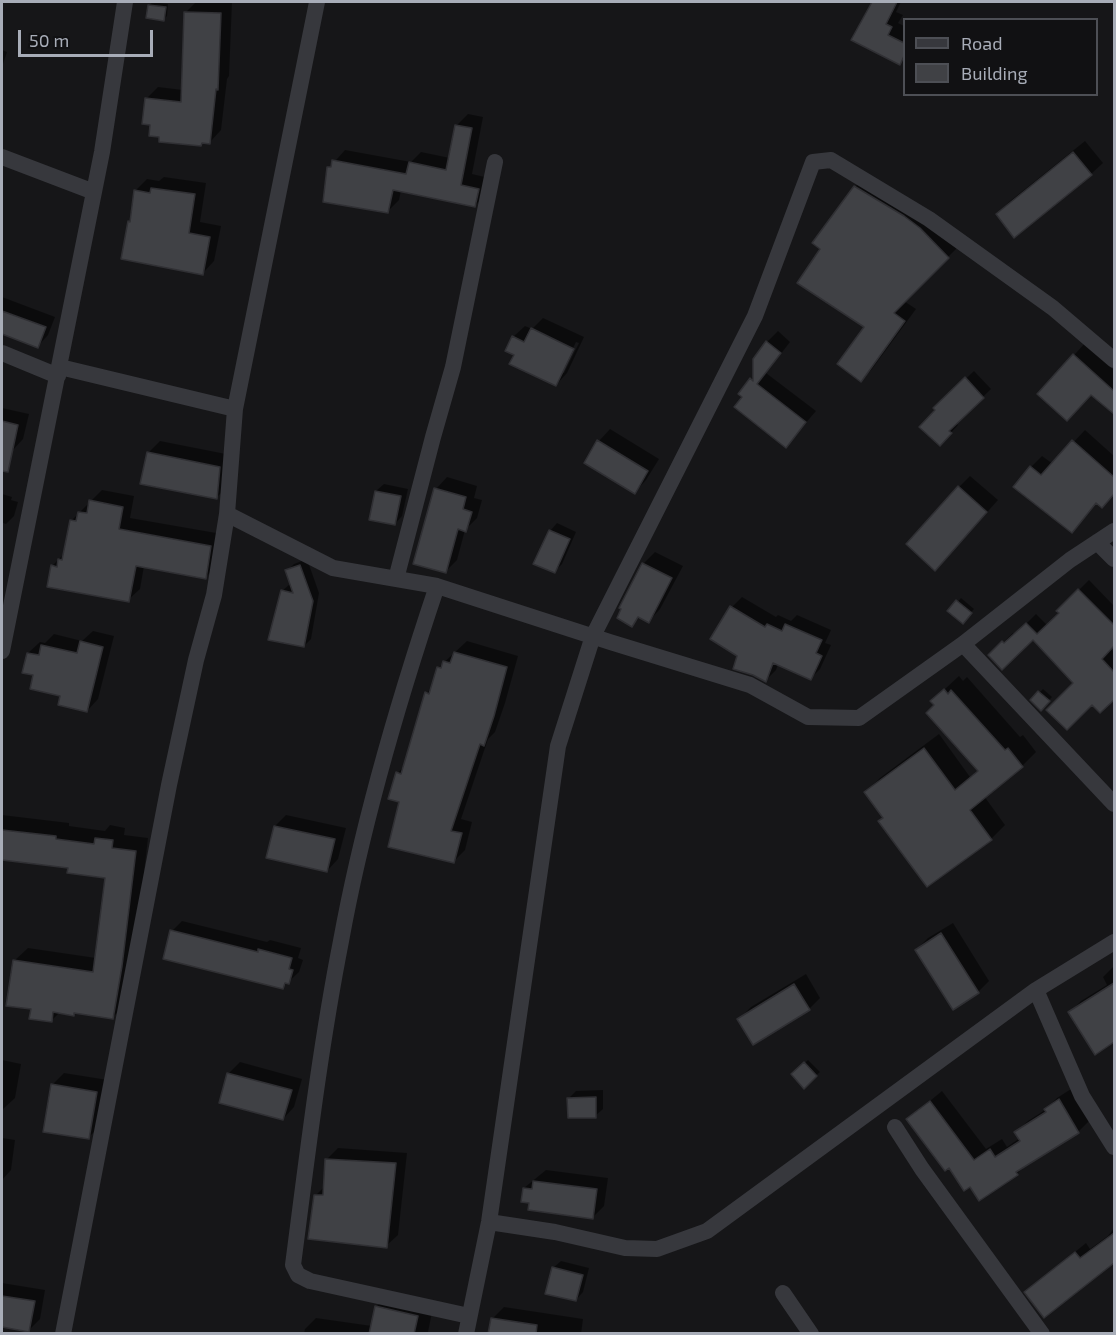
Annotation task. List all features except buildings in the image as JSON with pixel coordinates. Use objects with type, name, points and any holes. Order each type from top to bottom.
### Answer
[{"type":"street","points":[[2,651],[94,192],[125,2]]},
{"type":"street","points":[[64,1333],[169,785],[196,660],[214,595],[227,514],[235,409],[317,2]]},
{"type":"street","points":[[2,157],[94,192]]},
{"type":"street","points":[[465,1334],[489,1222],[558,746],[592,636],[755,316],[813,162],[831,160],[929,219],[1053,308],[1114,360]]},
{"type":"street","points":[[396,579],[453,367],[495,162]]},
{"type":"street","points":[[2,353],[59,371],[235,409]]},
{"type":"street","points":[[227,514],[333,568],[437,586],[750,685],[808,717],[859,718],[963,644],[1070,560],[1114,531]]},
{"type":"street","points":[[1097,542],[1114,559]]},
{"type":"street","points":[[437,586],[408,674],[371,805],[341,939],[324,1036],[293,1265],[298,1275],[310,1281],[469,1316]]},
{"type":"street","points":[[963,644],[1114,804]]},
{"type":"street","points":[[489,1222],[555,1232],[625,1248],[657,1249],[707,1231],[1036,990],[1114,942]]},
{"type":"street","points":[[1036,990],[1082,1096],[1114,1147]]},
{"type":"street","points":[[895,1127],[922,1169],[1042,1334]]},
{"type":"street","points":[[783,1293],[811,1334]]}]
